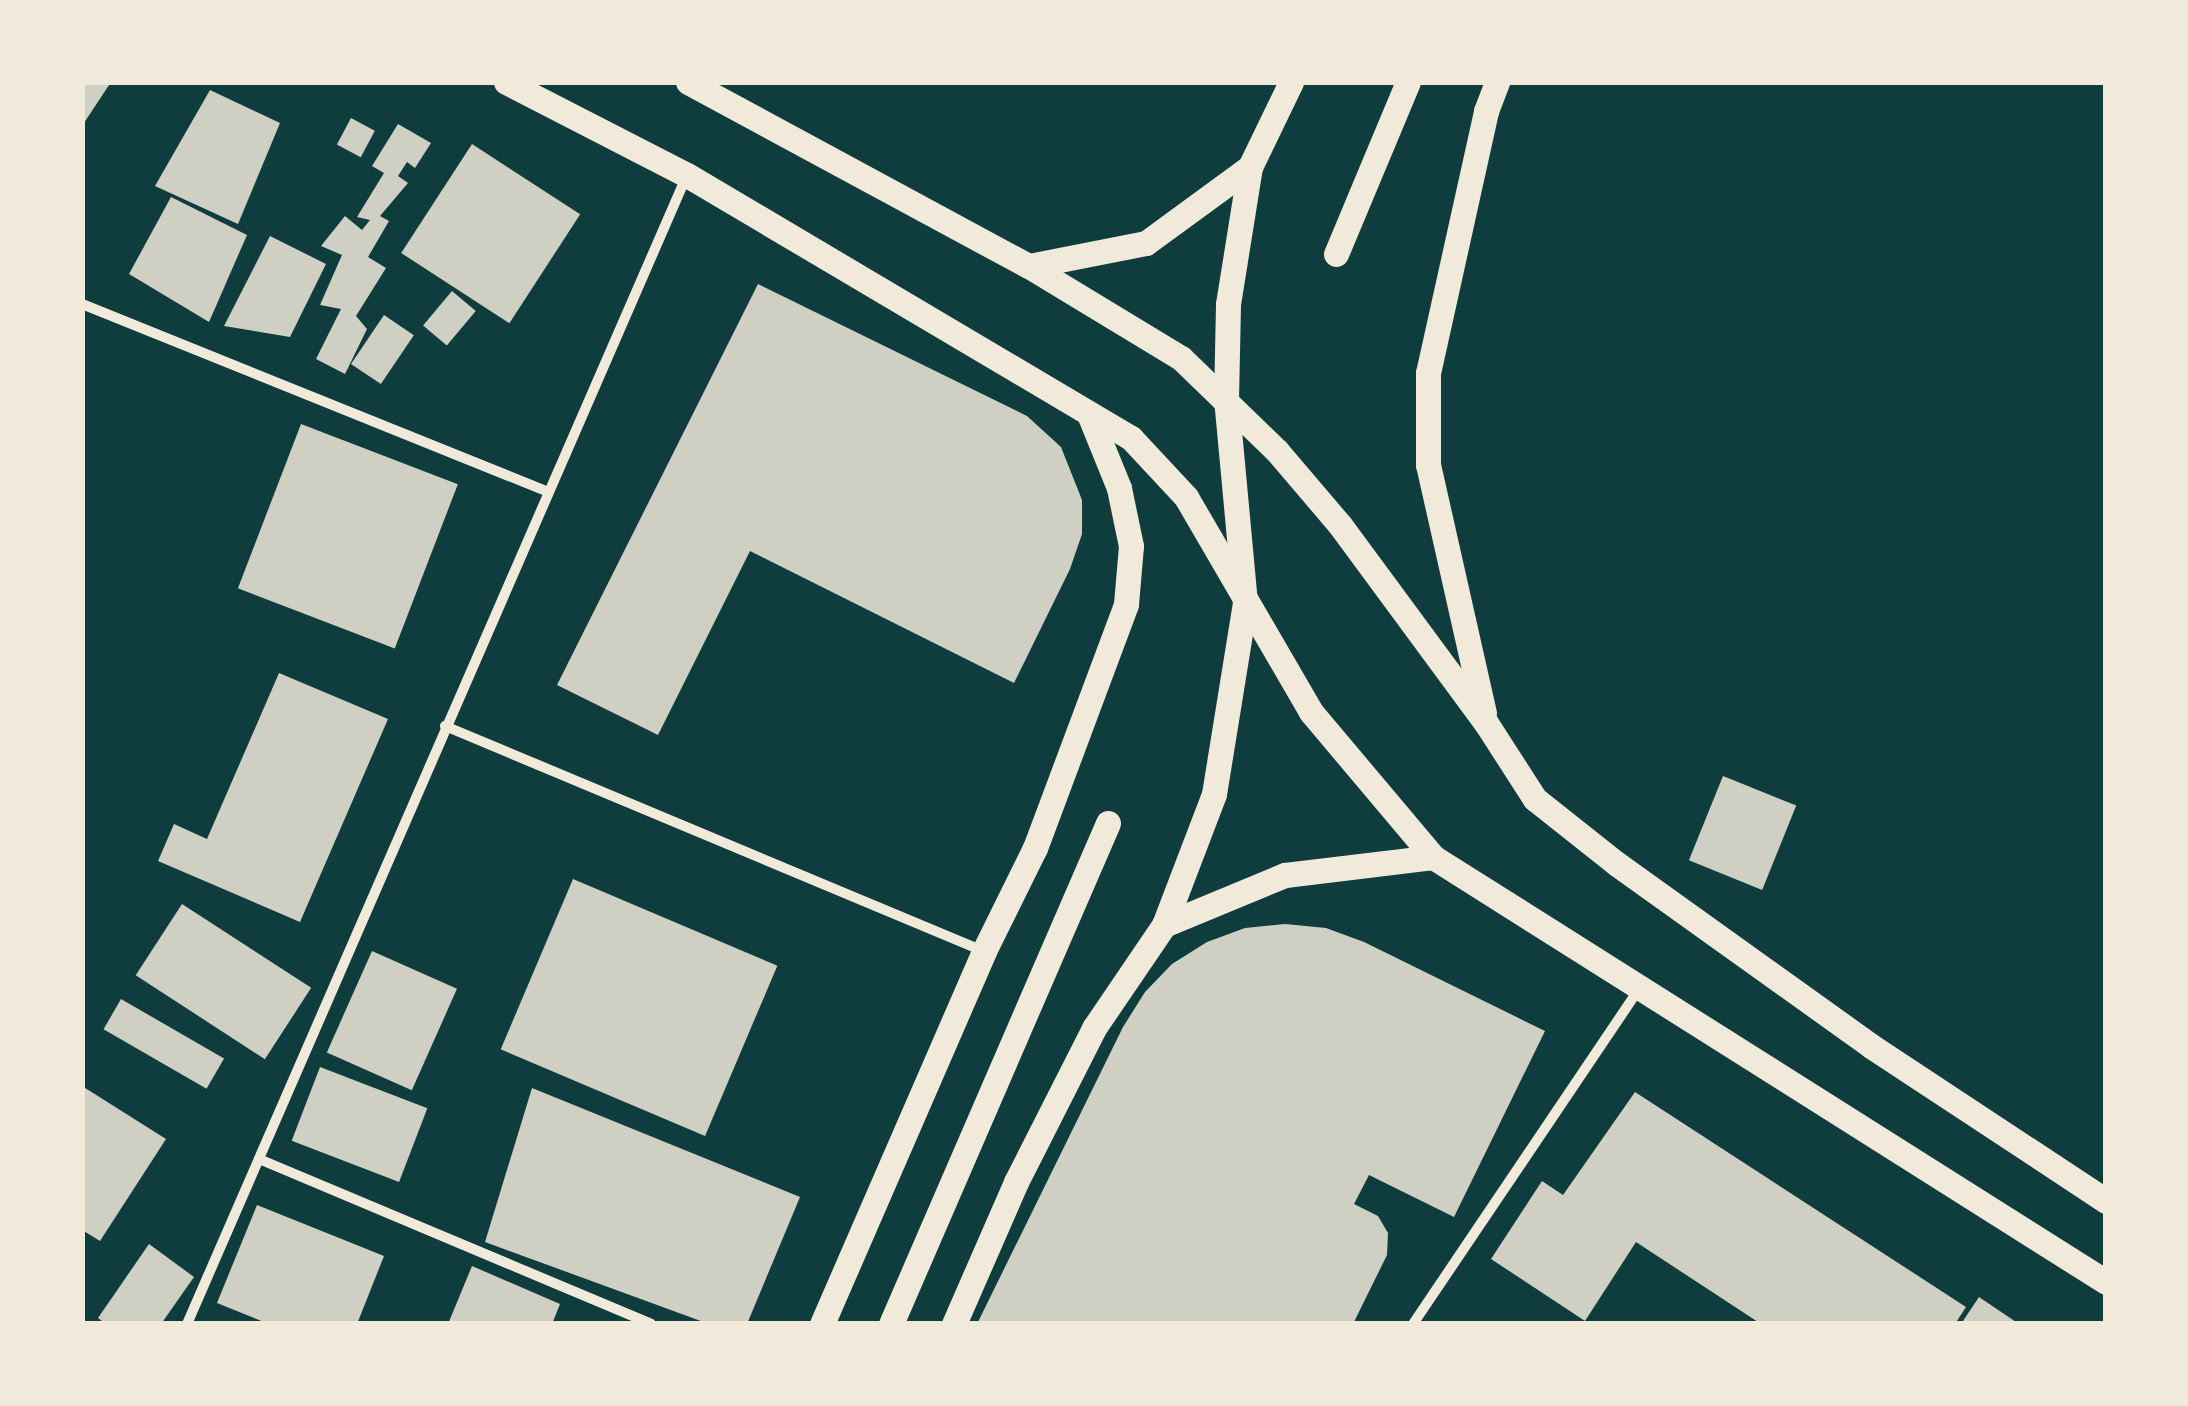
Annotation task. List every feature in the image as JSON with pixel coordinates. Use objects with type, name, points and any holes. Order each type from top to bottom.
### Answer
[{"type":"main road","points":[[506,82],[687,175],[1131,438],[1186,497],[1310,712],[1432,857],[2106,1282]]},
{"type":"main road","points":[[688,82],[1029,266],[1180,358],[1277,450],[1386,586],[1486,723],[1535,798],[1617,864],[1871,1046],[2106,1201]]},
{"type":"main road","points":[[954,1324],[1016,1182],[1094,1028],[1164,925],[1214,794],[1245,603],[1226,400],[1228,304],[1250,166],[1291,82]]},
{"type":"main road","points":[[1336,254],[1408,82]]},
{"type":"main road","points":[[1486,723],[1428,465],[1428,374],[1486,111],[1498,82]]},
{"type":"main road","points":[[1029,266],[1146,242],[1250,166]]},
{"type":"main road","points":[[822,1324],[984,952],[1035,848],[1126,604],[1132,546],[1118,488],[1090,414]]},
{"type":"main road","points":[[891,1324],[1108,823]]},
{"type":"main road","points":[[1164,925],[1285,875],[1432,857]]},
{"type":"street","points":[[186,1324],[687,175]]},
{"type":"street","points":[[82,304],[546,491]]},
{"type":"street","points":[[445,726],[984,952]]},
{"type":"street","points":[[1413,1324],[1640,988]]},
{"type":"street","points":[[259,1159],[651,1324]]},
{"type":"building","points":[[82,82],[111,82],[82,126]]},
{"type":"building","points":[[210,90],[280,123],[238,224],[155,186]]},
{"type":"building","points":[[351,118],[375,131],[361,157],[337,144]]},
{"type":"building","points":[[398,124],[431,143],[415,168],[407,162],[398,176],[408,183],[380,216],[389,221],[368,257],[386,268],[356,316],[367,329],[345,374],[316,359],[341,309],[320,305],[342,255],[321,246],[345,216],[362,230],[370,220],[357,217],[384,173],[372,166]]},
{"type":"building","points":[[472,144],[580,214],[509,323],[401,253]]},
{"type":"building","points":[[171,197],[247,235],[209,322],[129,274]]},
{"type":"building","points":[[270,236],[326,264],[290,337],[224,326]]},
{"type":"building","points":[[758,284],[1027,416],[1061,447],[1082,500],[1082,534],[1070,569],[1014,683],[750,551],[658,735],[557,685]]},
{"type":"building","points":[[452,291],[476,311],[447,345],[423,325]]},
{"type":"building","points":[[384,315],[414,335],[381,384],[351,364]]},
{"type":"building","points":[[301,424],[458,484],[395,649],[238,588]]},
{"type":"building","points":[[279,673],[388,719],[300,922],[158,861],[174,824],[207,839]]},
{"type":"building","points":[[1723,776],[1796,806],[1762,890],[1689,860]]},
{"type":"building","points":[[573,879],[777,966],[705,1136],[501,1049]]},
{"type":"building","points":[[182,904],[311,988],[265,1059],[136,975]]},
{"type":"building","points":[[1285,924],[1326,928],[1364,942],[1545,1031],[1454,1217],[1369,1175],[1354,1204],[1378,1216],[1388,1233],[1387,1255],[1353,1324],[977,1324],[1123,1027],[1145,992],[1172,964],[1207,942],[1245,928]]},
{"type":"building","points":[[372,951],[457,989],[412,1090],[327,1052]]},
{"type":"building","points":[[121,999],[224,1058],[207,1089],[104,1029]]},
{"type":"building","points":[[320,1067],[427,1108],[399,1182],[292,1141]]},
{"type":"building","points":[[82,1086],[166,1139],[100,1241],[82,1230]]},
{"type":"building","points":[[532,1088],[800,1197],[747,1324],[709,1324],[485,1242]]},
{"type":"building","points":[[1635,1092],[1966,1307],[1955,1324],[1761,1324],[1636,1242],[1585,1321],[1491,1259],[1542,1181],[1563,1195]]},
{"type":"building","points":[[257,1205],[384,1256],[357,1324],[269,1324],[217,1303]]},
{"type":"building","points":[[149,1244],[194,1277],[161,1324],[106,1324],[98,1318]]},
{"type":"building","points":[[472,1266],[560,1304],[552,1324],[448,1324]]},
{"type":"building","points":[[1979,1297],[2019,1324],[1961,1324]]}]
